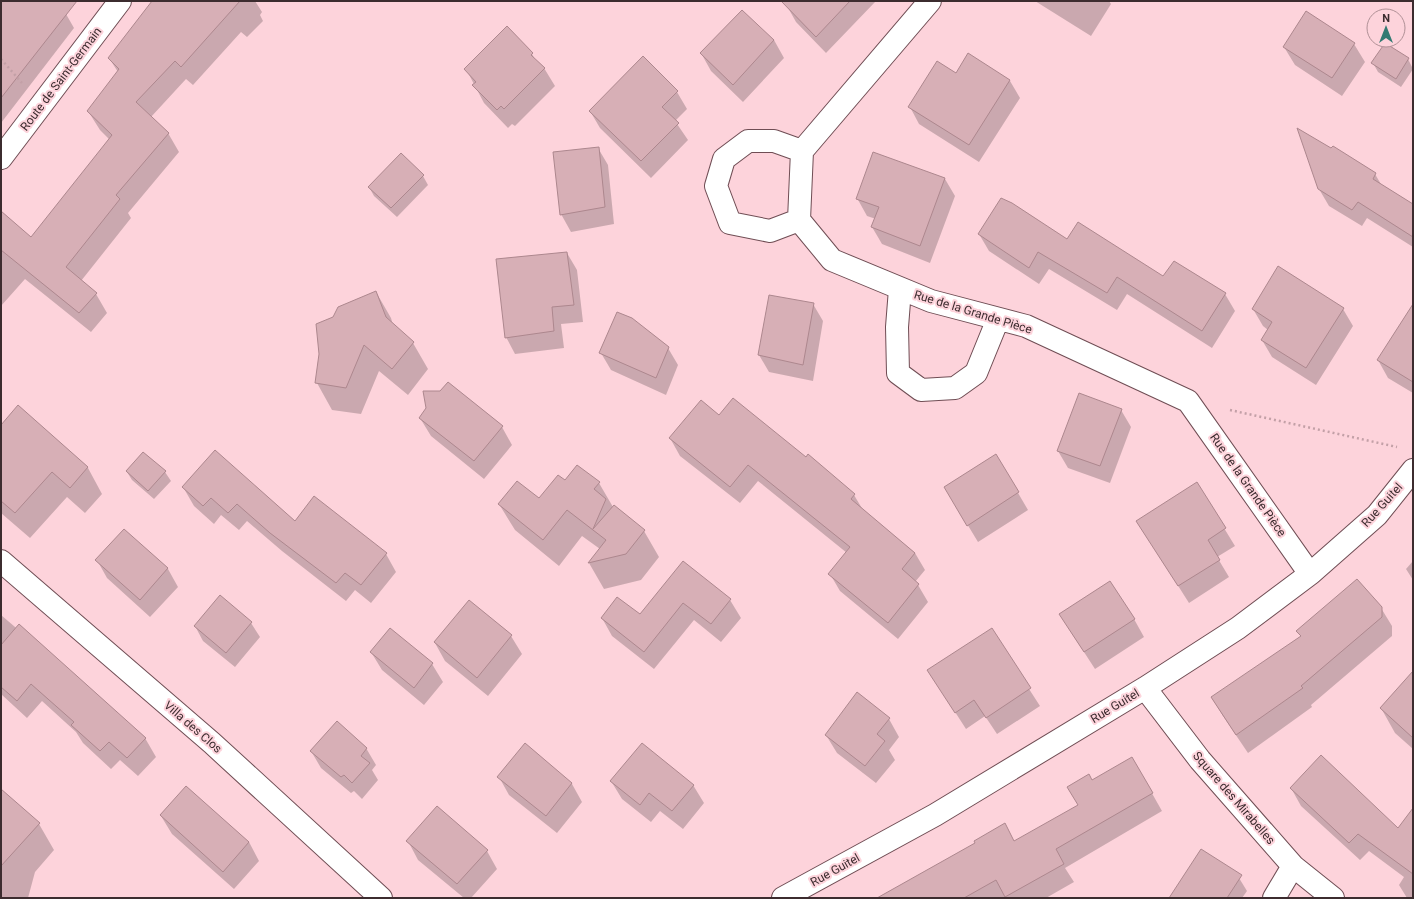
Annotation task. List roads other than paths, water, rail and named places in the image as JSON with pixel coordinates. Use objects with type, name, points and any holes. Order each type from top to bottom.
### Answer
[{"type":"street","name":"Route de Saint-Germain","points":[[1,158],[120,1]]},
{"type":"street","points":[[802,151],[774,142],[748,142],[724,159],[716,186],[730,223],[770,232],[799,220],[802,151],[930,1]]},
{"type":"street","name":"Rue de la Grande Pièce","points":[[799,220],[832,260],[931,302],[1026,326],[1188,401],[1310,574]]},
{"type":"street","points":[[900,289],[897,327],[898,373],[921,390],[955,388],[976,373],[998,319]]},
{"type":"street","name":"Rue Guitel","points":[[784,898],[935,815],[1145,688],[1238,628],[1310,574],[1377,515],[1413,470]]},
{"type":"street","name":"Villa des Clos","points":[[1,561],[212,743],[381,898]]},
{"type":"street","name":"Square des Mirabelles","points":[[1145,688],[1200,760],[1293,866],[1332,898]]},
{"type":"street","points":[[1274,898],[1293,866]]}]
